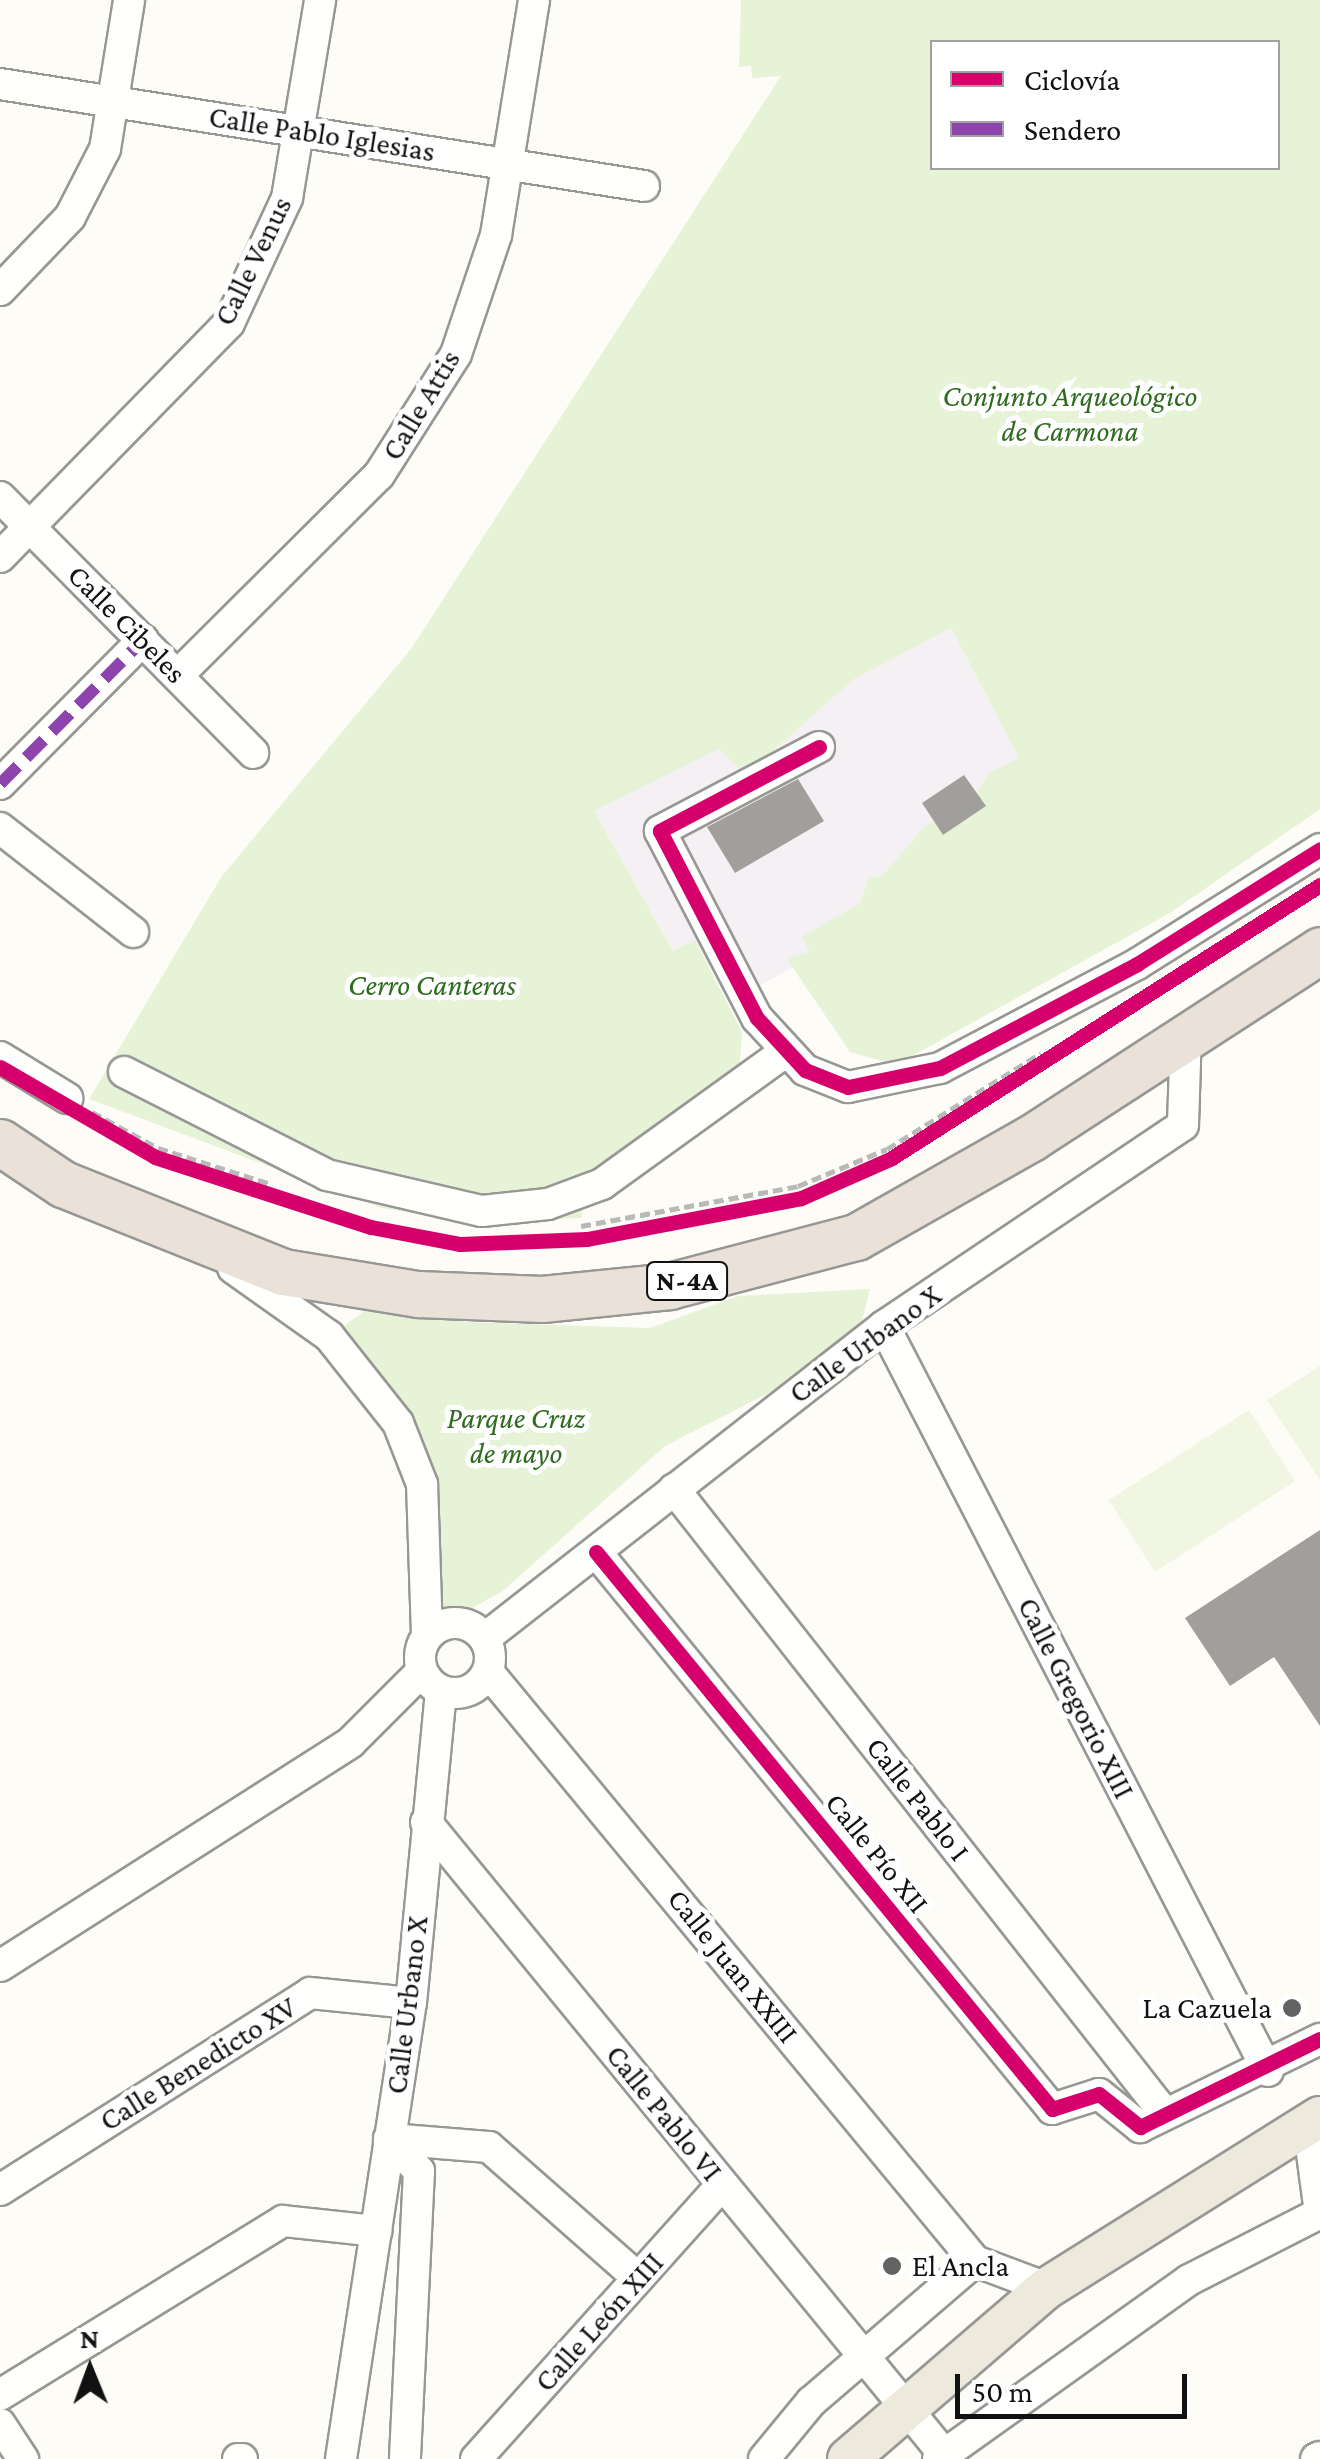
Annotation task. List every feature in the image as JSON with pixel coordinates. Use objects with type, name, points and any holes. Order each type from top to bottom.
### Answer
[{"type":"highway","name":"N-4A","points":[[0,1142],[63,1184],[197,1244],[283,1272],[418,1294],[542,1299],[669,1286],[856,1237],[1030,1138],[1186,1032],[1320,950]]},
{"type":"main road","points":[[848,2459],[902,2404],[1047,2288],[1314,2121]]},
{"type":"street","points":[[0,290],[70,216],[104,149],[129,0]]},
{"type":"street","name":"Calle Venus","points":[[0,557],[230,323],[286,198],[320,0]]},
{"type":"street","name":"Calle Attis","points":[[178,676],[379,475],[456,354],[496,236],[534,0]]},
{"type":"street","name":"Calle Pablo Iglesias","points":[[0,84],[644,186]]},
{"type":"street","name":"Calle Cibeles","points":[[0,497],[254,753]]},
{"type":"street","points":[[0,784],[143,640]]},
{"type":"street","points":[[819,747],[660,831],[734,983],[785,1052],[819,1079],[848,1087],[923,1077],[1138,964],[1320,849]]},
{"type":"street","points":[[0,828],[134,932]]},
{"type":"street","name":"Calle Urbano X","points":[[486,1638],[884,1326],[1184,1125],[1186,1032]]},
{"type":"street","points":[[124,1072],[327,1175],[482,1212],[548,1204],[602,1184],[785,1052]]},
{"type":"street","points":[[0,1057],[72,1107]]},
{"type":"street","points":[[197,1244],[330,1336],[398,1423],[422,1484],[431,1682]]},
{"type":"street","name":"Calle Gregorio XIII","points":[[884,1326],[1268,2071]]},
{"type":"street","name":"Calle Pablo I","points":[[674,1489],[1150,2118]]},
{"type":"street","name":"Calle Pío XII","points":[[596,1552],[1052,2108],[1099,2094],[1150,2118]]},
{"type":"street","points":[[427,1634],[449,1622],[486,1638],[488,1673],[468,1693],[431,1682]]},
{"type":"street","name":"Calle Juan XXIII","points":[[488,1673],[975,2261]]},
{"type":"street","points":[[0,1966],[350,1742],[431,1682]]},
{"type":"street","name":"Calle Urbano X","points":[[342,2459],[411,2002],[426,1822],[431,1682]]},
{"type":"street","name":"Calle Pablo VI","points":[[426,1822],[941,2456]]},
{"type":"street","name":"Calle Benedicto XV","points":[[0,2190],[310,1993],[411,2002]]},
{"type":"street","points":[[1150,2118],[1268,2071],[1320,2039]]},
{"type":"street","points":[[941,2456],[1189,2280],[1320,2213],[1314,2121]]},
{"type":"street","points":[[389,2139],[490,2147],[638,2278]]},
{"type":"street","points":[[389,2139],[419,2171],[405,2459]]},
{"type":"street","name":"Calle León XIII","points":[[476,2459],[722,2184]]},
{"type":"street","points":[[0,2395],[283,2221],[376,2232]]},
{"type":"street","points":[[764,2459],[863,2356],[975,2261],[1047,2288]]},
{"type":"street","points":[[0,2424],[23,2459]]},
{"type":"path","points":[[569,1240],[800,1198],[890,1159],[1067,1050]]},
{"type":"path","points":[[72,1107],[155,1157],[281,1198]]},
{"type":"shaded area","points":[[951,628],[1019,758],[989,774],[976,793],[986,806],[943,835],[924,827],[882,876],[869,877],[859,904],[802,936],[809,952],[788,959],[793,967],[730,1003],[695,941],[674,952],[594,811],[719,749],[747,774],[854,679]]},
{"type":"green space","name":"Conjunto Arqueológico de Carmona","points":[[741,0],[1320,0],[1320,809],[1170,913],[896,1065],[850,1052],[787,959],[809,952],[802,936],[859,904],[869,877],[882,876],[924,827],[934,821],[944,834],[985,807],[976,793],[989,773],[1019,758],[951,628],[854,679],[746,775],[719,749],[594,811],[673,951],[695,940],[742,1032],[740,1063],[727,1082],[580,1196],[582,1218],[466,1222],[382,1208],[89,1099],[222,876],[411,649],[781,76],[752,78],[751,66],[739,67]]},
{"type":"green space","name":"Parque Cruz de mayo","points":[[870,1289],[855,1349],[665,1446],[504,1590],[427,1634],[429,1559],[398,1423],[330,1336],[393,1290],[464,1322],[650,1328],[738,1296]]},
{"type":"green space","points":[[1320,1366],[1320,1480],[1267,1400]]},
{"type":"green space","points":[[1249,1410],[1295,1481],[1155,1572],[1109,1500]]},
{"type":"building","points":[[964,775],[986,806],[943,835],[922,803]]},
{"type":"building","points":[[798,779],[824,821],[735,873],[707,827]]},
{"type":"building","points":[[1320,1530],[1320,1726],[1274,1657],[1230,1686],[1185,1618]]},
{"type":"marked path","points":[[0,784],[143,640]]},
{"type":"cycle path","points":[[819,747],[660,831],[757,1018],[805,1070],[848,1087],[940,1068],[1137,964],[1320,849]]},
{"type":"cycle path","points":[[0,1067],[155,1157],[371,1227],[460,1244],[587,1239],[801,1198],[890,1159],[1320,885]]},
{"type":"cycle path","points":[[596,1552],[1052,2109],[1099,2094],[1140,2127],[1320,2039]]},
{"type":"place","name":"La Cazuela","points":[[1292,2008]]},
{"type":"place","name":"El Ancla","points":[[892,2266]]},
{"type":"park label","name":"Cerro Canteras","points":[[432,985]]}]
